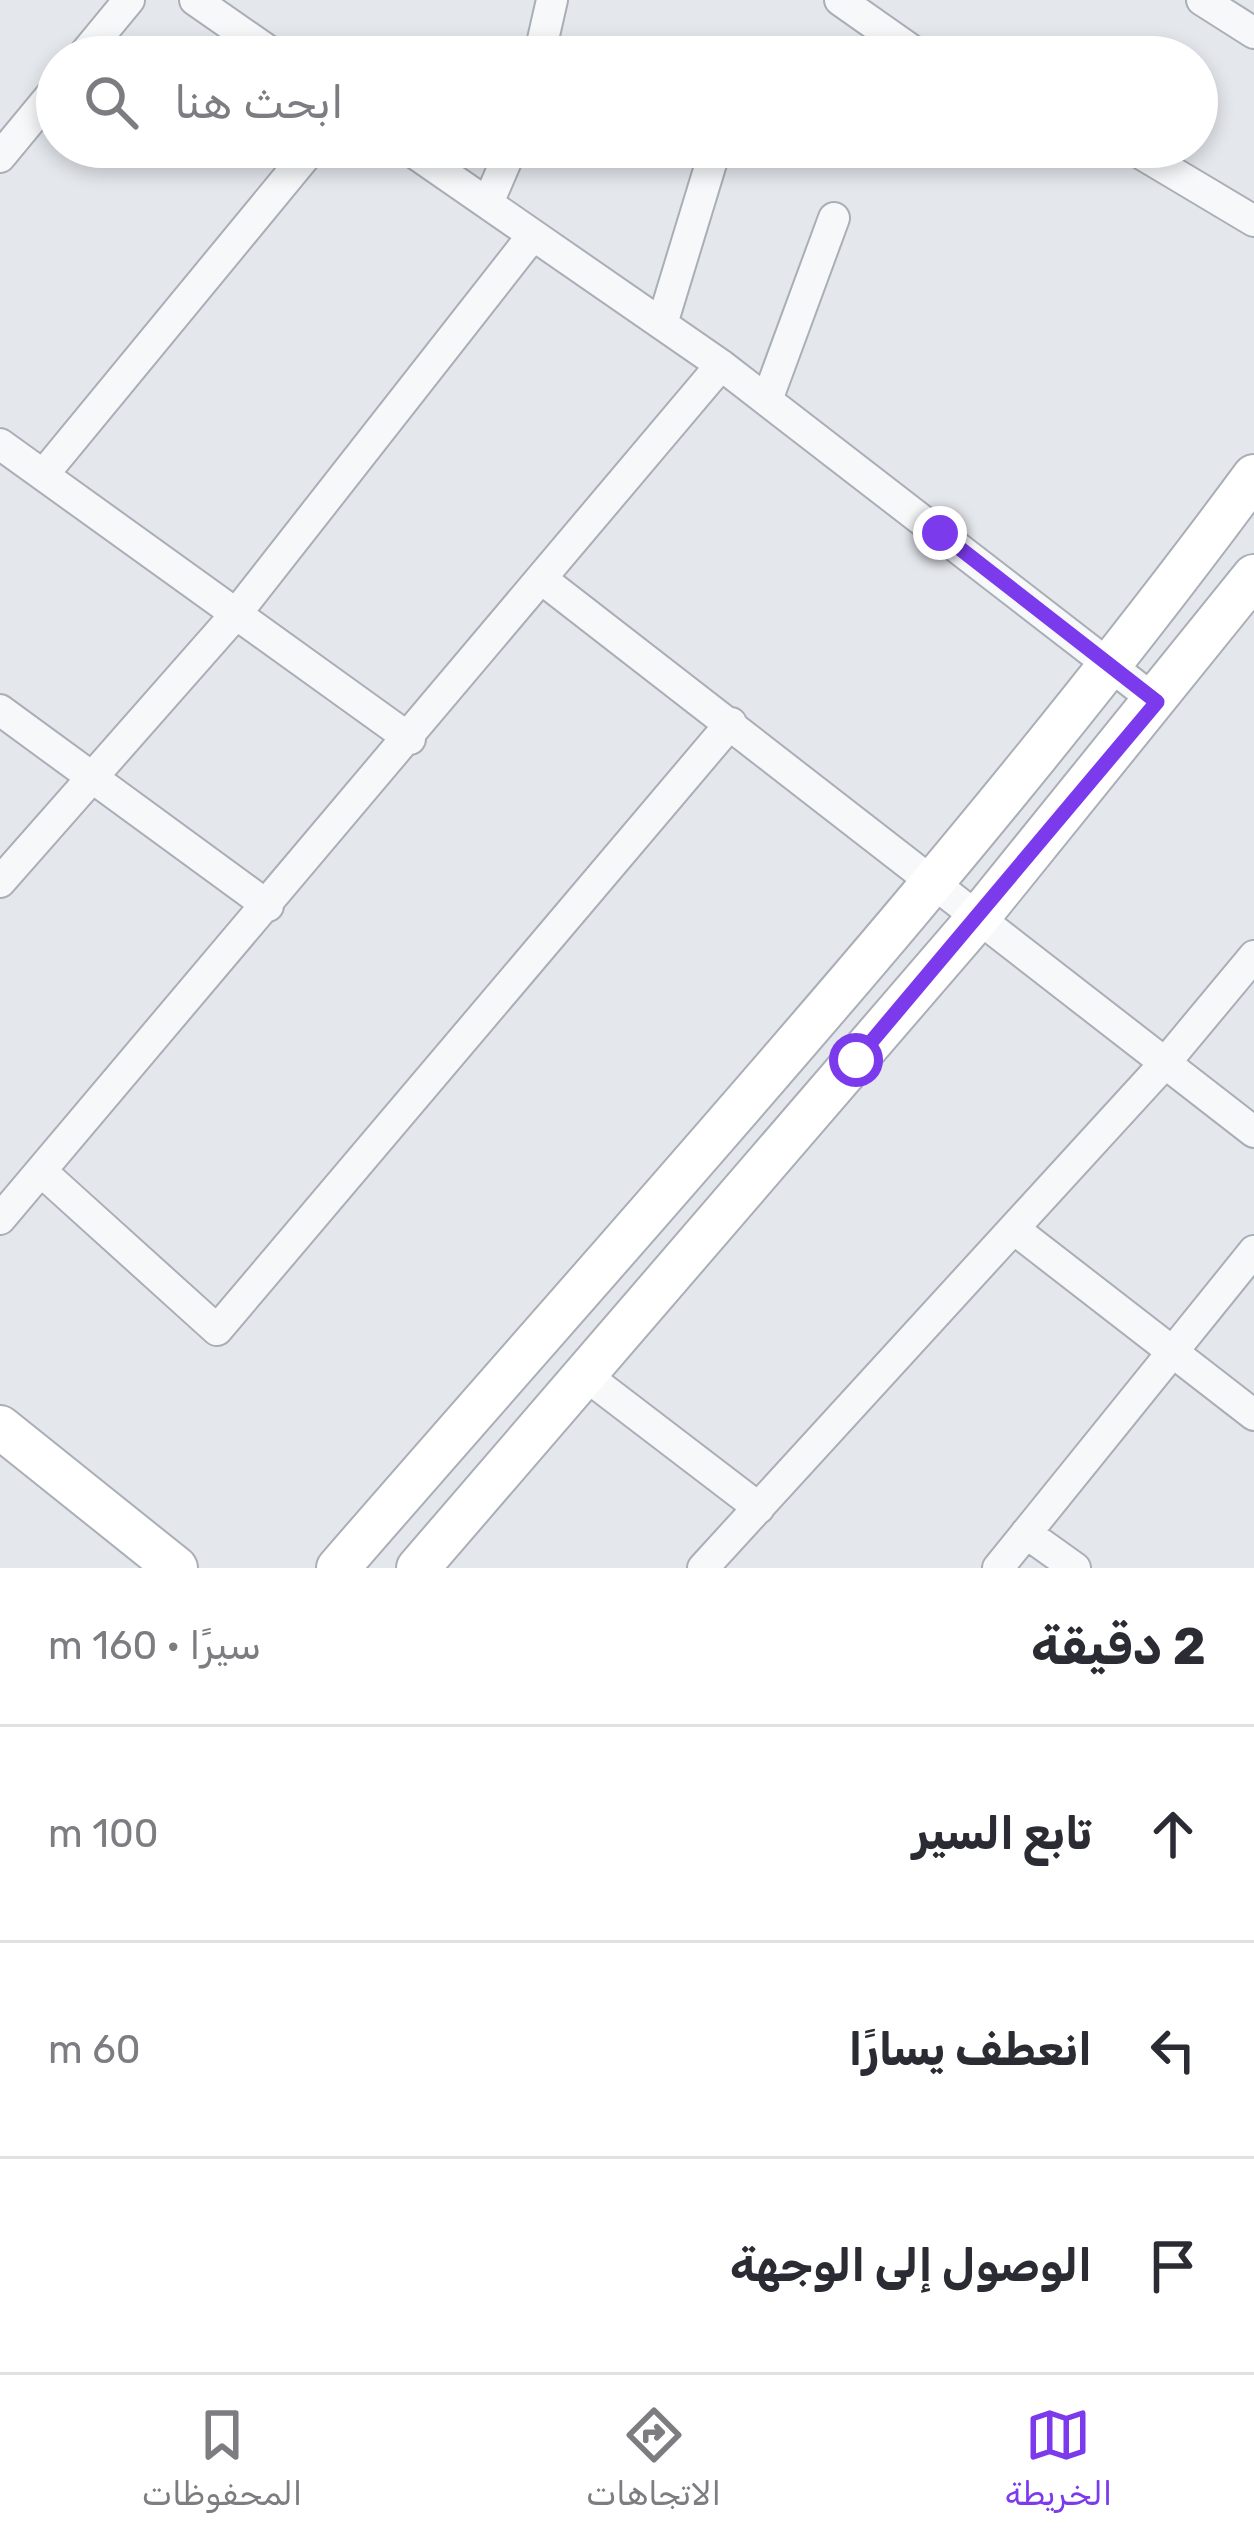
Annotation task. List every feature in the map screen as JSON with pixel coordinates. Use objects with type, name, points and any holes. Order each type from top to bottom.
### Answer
[{"type":"street","points":[[99,36],[129,0]]},
{"type":"street","points":[[195,0],[240,14]]},
{"type":"street","points":[[544,36],[552,0]]},
{"type":"street","points":[[840,0],[892,36]]},
{"type":"street","points":[[1202,0],[1240,17]]},
{"type":"street","points":[[0,157],[36,113]]},
{"type":"street","points":[[43,475],[297,168]]},
{"type":"street","points":[[437,168],[721,365],[1157,702]]},
{"type":"street","points":[[488,203],[503,168]]},
{"type":"street","points":[[662,324],[710,168]]},
{"type":"street","points":[[1165,168],[1254,221]]},
{"type":"street","points":[[766,400],[834,218]]},
{"type":"street","points":[[0,882],[236,614],[533,235]]},
{"type":"street","points":[[0,1219],[410,739],[721,365]]},
{"type":"street","points":[[0,444],[410,739]]},
{"type":"street","points":[[338,1568],[1114,666],[1254,476]]},
{"type":"street","points":[[418,1568],[977,920],[1254,576]]},
{"type":"street","points":[[544,580],[1254,1132]]},
{"type":"street","points":[[0,710],[268,906]]},
{"type":"street","points":[[41,1171],[217,1330],[731,723]]},
{"type":"street","points":[[704,1568],[1165,1064],[1254,956]]},
{"type":"street","points":[[1014,1229],[1254,1415]]},
{"type":"street","points":[[998,1568],[1254,1251]]},
{"type":"street","points":[[585,1375],[759,1508]]},
{"type":"street","points":[[0,1427],[176,1568]]},
{"type":"street","points":[[1026,1533],[1075,1568]]},
{"type":"route","points":[[856,1060],[1157,702],[940,533]]}]
